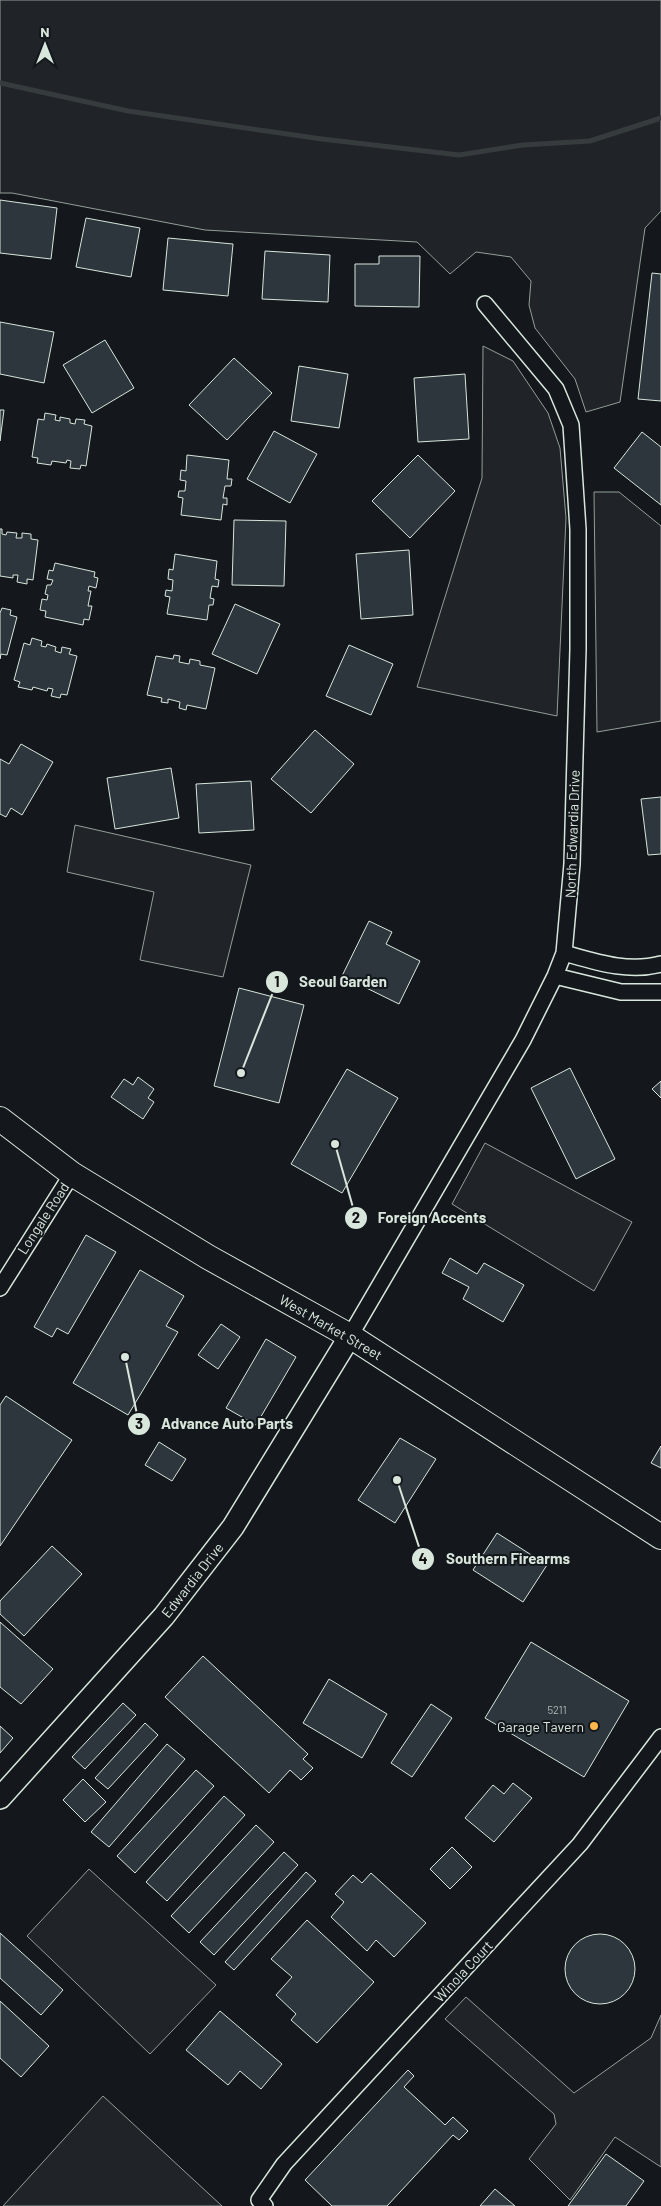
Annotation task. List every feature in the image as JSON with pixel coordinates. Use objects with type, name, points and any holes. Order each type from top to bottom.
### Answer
[{"type":"main road","name":"West Market Street","points":[[0,1119],[72,1174],[208,1257],[350,1336],[661,1537]]},
{"type":"main road","name":"Edwardia Drive","points":[[0,1798],[164,1616],[233,1527],[350,1336]]},
{"type":"street","name":"North Edwardia Drive","points":[[350,1336],[523,1040],[555,976],[564,953],[572,864],[578,649],[578,529],[571,425],[556,389],[485,304]]},
{"type":"street","points":[[564,953],[606,964],[629,967],[648,967],[661,964]]},
{"type":"street","points":[[555,976],[621,992],[661,992]]},
{"type":"street","name":"Longale Road","points":[[0,1288],[72,1174]]},
{"type":"street","name":"Winola Court","points":[[262,2203],[284,2164],[580,1844],[661,1738]]},
{"type":"shaded area","points":[[0,0],[661,0],[661,211],[645,228],[620,402],[586,412],[575,379],[535,328],[529,305],[531,281],[511,257],[476,252],[450,274],[417,242],[205,230],[12,193],[0,193]]},
{"type":"shaded area","points":[[483,346],[513,361],[548,413],[560,448],[566,518],[557,716],[417,687],[482,478]]},
{"type":"shaded area","points":[[594,492],[619,492],[661,526],[661,721],[597,732]]},
{"type":"shaded area","points":[[75,825],[251,865],[223,977],[140,960],[154,892],[67,872]]},
{"type":"shaded area","points":[[485,1143],[632,1222],[594,1291],[452,1204]]},
{"type":"shaded area","points":[[89,1869],[216,1985],[150,2054],[27,1936]]},
{"type":"shaded area","points":[[466,1997],[574,2093],[651,2038],[661,2015],[661,2167],[615,2137],[570,2200],[529,2159],[556,2124],[554,2114],[445,2019]]},
{"type":"shaded area","points":[[103,2096],[222,2206],[3,2206]]},
{"type":"building","points":[[0,200],[57,208],[51,259],[0,253]]},
{"type":"building","points":[[86,218],[140,228],[131,277],[76,267]]},
{"type":"building","points":[[168,238],[233,244],[228,296],[163,290]]},
{"type":"building","points":[[265,251],[330,255],[328,302],[262,299]]},
{"type":"building","points":[[379,256],[420,256],[419,307],[355,306],[355,264],[379,264]]},
{"type":"building","points":[[652,273],[661,274],[661,401],[638,399]]},
{"type":"building","points":[[0,322],[54,332],[44,383],[0,374]]},
{"type":"building","points":[[105,340],[134,388],[92,413],[63,365]]},
{"type":"building","points":[[234,358],[272,393],[227,440],[189,405]]},
{"type":"building","points":[[299,366],[348,374],[339,428],[291,421]]},
{"type":"building","points":[[465,374],[469,439],[418,442],[414,378]]},
{"type":"building","points":[[0,410],[4,410],[0,441]]},
{"type":"building","points":[[45,413],[56,415],[55,420],[60,421],[60,417],[70,419],[70,423],[75,424],[76,419],[85,420],[84,424],[92,426],[86,466],[81,465],[80,469],[70,468],[71,461],[67,460],[66,463],[52,461],[51,465],[37,463],[38,458],[32,457],[38,419],[44,420]]},
{"type":"building","points":[[274,431],[317,454],[290,503],[247,479]]},
{"type":"building","points":[[642,432],[661,447],[661,505],[614,468]]},
{"type":"building","points":[[187,455],[229,460],[227,479],[232,479],[231,486],[225,486],[223,498],[227,498],[227,505],[223,504],[221,520],[181,515],[183,498],[178,497],[179,491],[185,491],[186,481],[180,480],[181,470],[186,471]]},
{"type":"building","points":[[418,455],[455,491],[410,538],[372,501]]},
{"type":"building","points":[[234,520],[286,521],[284,586],[232,585]]},
{"type":"building","points":[[0,529],[2,529],[2,534],[6,535],[7,532],[17,533],[16,538],[22,538],[22,533],[31,534],[31,539],[38,540],[33,580],[27,579],[27,584],[17,582],[18,575],[13,575],[13,578],[0,576]]},
{"type":"building","points":[[409,550],[413,615],[361,619],[356,554]]},
{"type":"building","points":[[175,554],[217,561],[215,579],[219,580],[218,587],[212,586],[210,598],[214,599],[213,605],[209,605],[207,620],[167,614],[170,597],[165,596],[166,590],[172,591],[173,580],[168,579],[169,569],[173,570]]},
{"type":"building","points":[[55,563],[95,572],[94,577],[98,578],[96,588],[89,586],[88,591],[91,591],[88,606],[92,606],[89,620],[84,619],[83,625],[45,617],[46,611],[40,610],[42,599],[47,600],[48,595],[45,594],[47,585],[51,585],[53,580],[47,579],[49,570],[53,571]]},
{"type":"building","points":[[235,604],[280,624],[257,674],[212,654]]},
{"type":"building","points":[[2,608],[11,610],[10,615],[17,617],[7,655],[1,654],[0,659],[0,613]]},
{"type":"building","points":[[32,638],[42,641],[41,646],[46,647],[47,644],[56,647],[55,651],[61,653],[62,647],[71,649],[69,654],[77,656],[67,695],[61,694],[60,698],[51,696],[53,689],[48,688],[47,691],[33,687],[32,690],[18,687],[20,682],[14,680],[24,643],[30,645]]},
{"type":"building","points":[[349,645],[393,664],[371,715],[326,696]]},
{"type":"building","points":[[174,655],[180,656],[179,662],[189,664],[190,659],[200,661],[200,665],[215,668],[206,709],[187,705],[186,710],[179,708],[180,702],[168,699],[168,703],[161,702],[162,698],[147,695],[156,656],[173,659]]},
{"type":"building","points":[[315,730],[354,764],[311,813],[271,779]]},
{"type":"building","points":[[21,744],[53,762],[22,815],[11,808],[6,817],[0,814],[0,759],[9,764]]},
{"type":"building","points":[[171,768],[179,818],[115,829],[107,778]]},
{"type":"building","points":[[251,781],[254,830],[199,833],[196,784]]},
{"type":"building","points":[[661,797],[661,854],[648,855],[641,799]]},
{"type":"building","points":[[369,921],[392,932],[386,944],[420,961],[399,1004],[342,976]]},
{"type":"building","points":[[239,988],[304,1005],[279,1103],[214,1086]]},
{"type":"building","points":[[570,1068],[615,1159],[576,1179],[531,1088]]},
{"type":"building","points":[[347,1069],[398,1098],[342,1193],[291,1164]]},
{"type":"building","points":[[138,1077],[154,1089],[148,1098],[154,1102],[143,1119],[111,1097],[124,1079],[133,1085]]},
{"type":"building","points":[[661,1081],[661,1098],[652,1089]]},
{"type":"building","points":[[86,1235],[116,1252],[68,1334],[57,1328],[52,1337],[34,1327]]},
{"type":"building","points":[[450,1258],[477,1274],[484,1263],[524,1285],[503,1322],[463,1299],[469,1287],[442,1273]]},
{"type":"building","points":[[140,1270],[184,1296],[166,1326],[178,1332],[128,1415],[73,1383]]},
{"type":"building","points":[[221,1324],[240,1337],[218,1369],[198,1355]]},
{"type":"building","points":[[266,1339],[296,1357],[256,1425],[226,1408]]},
{"type":"building","points":[[6,1396],[72,1440],[0,1546],[0,1405]]},
{"type":"building","points":[[400,1438],[436,1459],[395,1523],[358,1500]]},
{"type":"building","points":[[159,1442],[186,1459],[172,1481],[145,1465]]},
{"type":"building","points":[[661,1446],[661,1468],[651,1463]]},
{"type":"building","points":[[497,1533],[547,1565],[523,1602],[473,1570]]},
{"type":"building","points":[[52,1546],[82,1574],[24,1636],[0,1614],[0,1601]]},
{"type":"building","points":[[0,1622],[53,1669],[21,1704],[0,1687]]},
{"type":"building","points":[[531,1642],[629,1701],[584,1777],[485,1718]]},
{"type":"building","points":[[203,1656],[308,1754],[303,1759],[313,1768],[301,1780],[290,1770],[269,1793],[165,1697]]},
{"type":"building","points":[[329,1679],[387,1714],[362,1758],[303,1723]]},
{"type":"building","points":[[123,1703],[136,1715],[85,1769],[72,1757]]},
{"type":"building","points":[[431,1704],[452,1718],[412,1777],[391,1763]]},
{"type":"building","points":[[145,1723],[158,1735],[108,1789],[95,1778]]},
{"type":"building","points":[[0,1726],[13,1738],[0,1753]]},
{"type":"building","points":[[167,1744],[185,1759],[109,1847],[91,1832]]},
{"type":"building","points":[[196,1770],[214,1786],[135,1873],[117,1856]]},
{"type":"building","points":[[83,1779],[106,1802],[85,1822],[63,1800]]},
{"type":"building","points":[[513,1783],[532,1798],[494,1842],[465,1818],[493,1785],[504,1794]]},
{"type":"building","points":[[224,1796],[245,1815],[167,1901],[146,1882]]},
{"type":"building","points":[[256,1825],[274,1842],[189,1933],[171,1916]]},
{"type":"building","points":[[452,1847],[472,1867],[450,1889],[430,1869]]},
{"type":"building","points":[[284,1852],[298,1865],[214,1955],[200,1942]]},
{"type":"building","points":[[306,1872],[316,1881],[234,1970],[225,1962]]},
{"type":"building","points":[[371,1873],[426,1923],[394,1957],[376,1940],[367,1951],[331,1917],[344,1902],[335,1894],[353,1875],[362,1883]]},
{"type":"building","points":[[307,1920],[374,1982],[317,2043],[291,2020],[296,2014],[276,1995],[292,1977],[271,1959]]},
{"type":"building","points":[[0,1933],[63,1990],[41,2015],[0,1978]]},
{"type":"building","points":[[600,1934],[619,1940],[629,1950],[635,1969],[629,1988],[619,1998],[600,2004],[581,1998],[571,1988],[565,1969],[571,1950],[581,1940]]},
{"type":"building","points":[[0,2001],[49,2046],[21,2077],[0,2058]]},
{"type":"building","points":[[220,2011],[282,2064],[261,2089],[240,2071],[228,2085],[186,2050]]},
{"type":"building","points":[[408,2070],[414,2076],[404,2087],[445,2125],[453,2117],[468,2131],[459,2140],[453,2135],[387,2206],[332,2206],[305,2180]]},
{"type":"building","points":[[606,2154],[644,2181],[626,2206],[568,2206]]},
{"type":"building","points":[[495,2189],[515,2206],[480,2206]]},
{"type":"waterway","points":[[0,83],[128,111],[322,139],[459,155],[523,145],[590,141],[661,118]]},
{"type":"place","name":"Seoul Garden","points":[[241,1073]]},
{"type":"place","name":"Foreign Accents","points":[[335,1144]]},
{"type":"place","name":"Advance Auto Parts","points":[[125,1357]]},
{"type":"place","name":"Southern Firearms","points":[[397,1480]]},
{"type":"place","name":"Garage Tavern","points":[[594,1726]]}]
